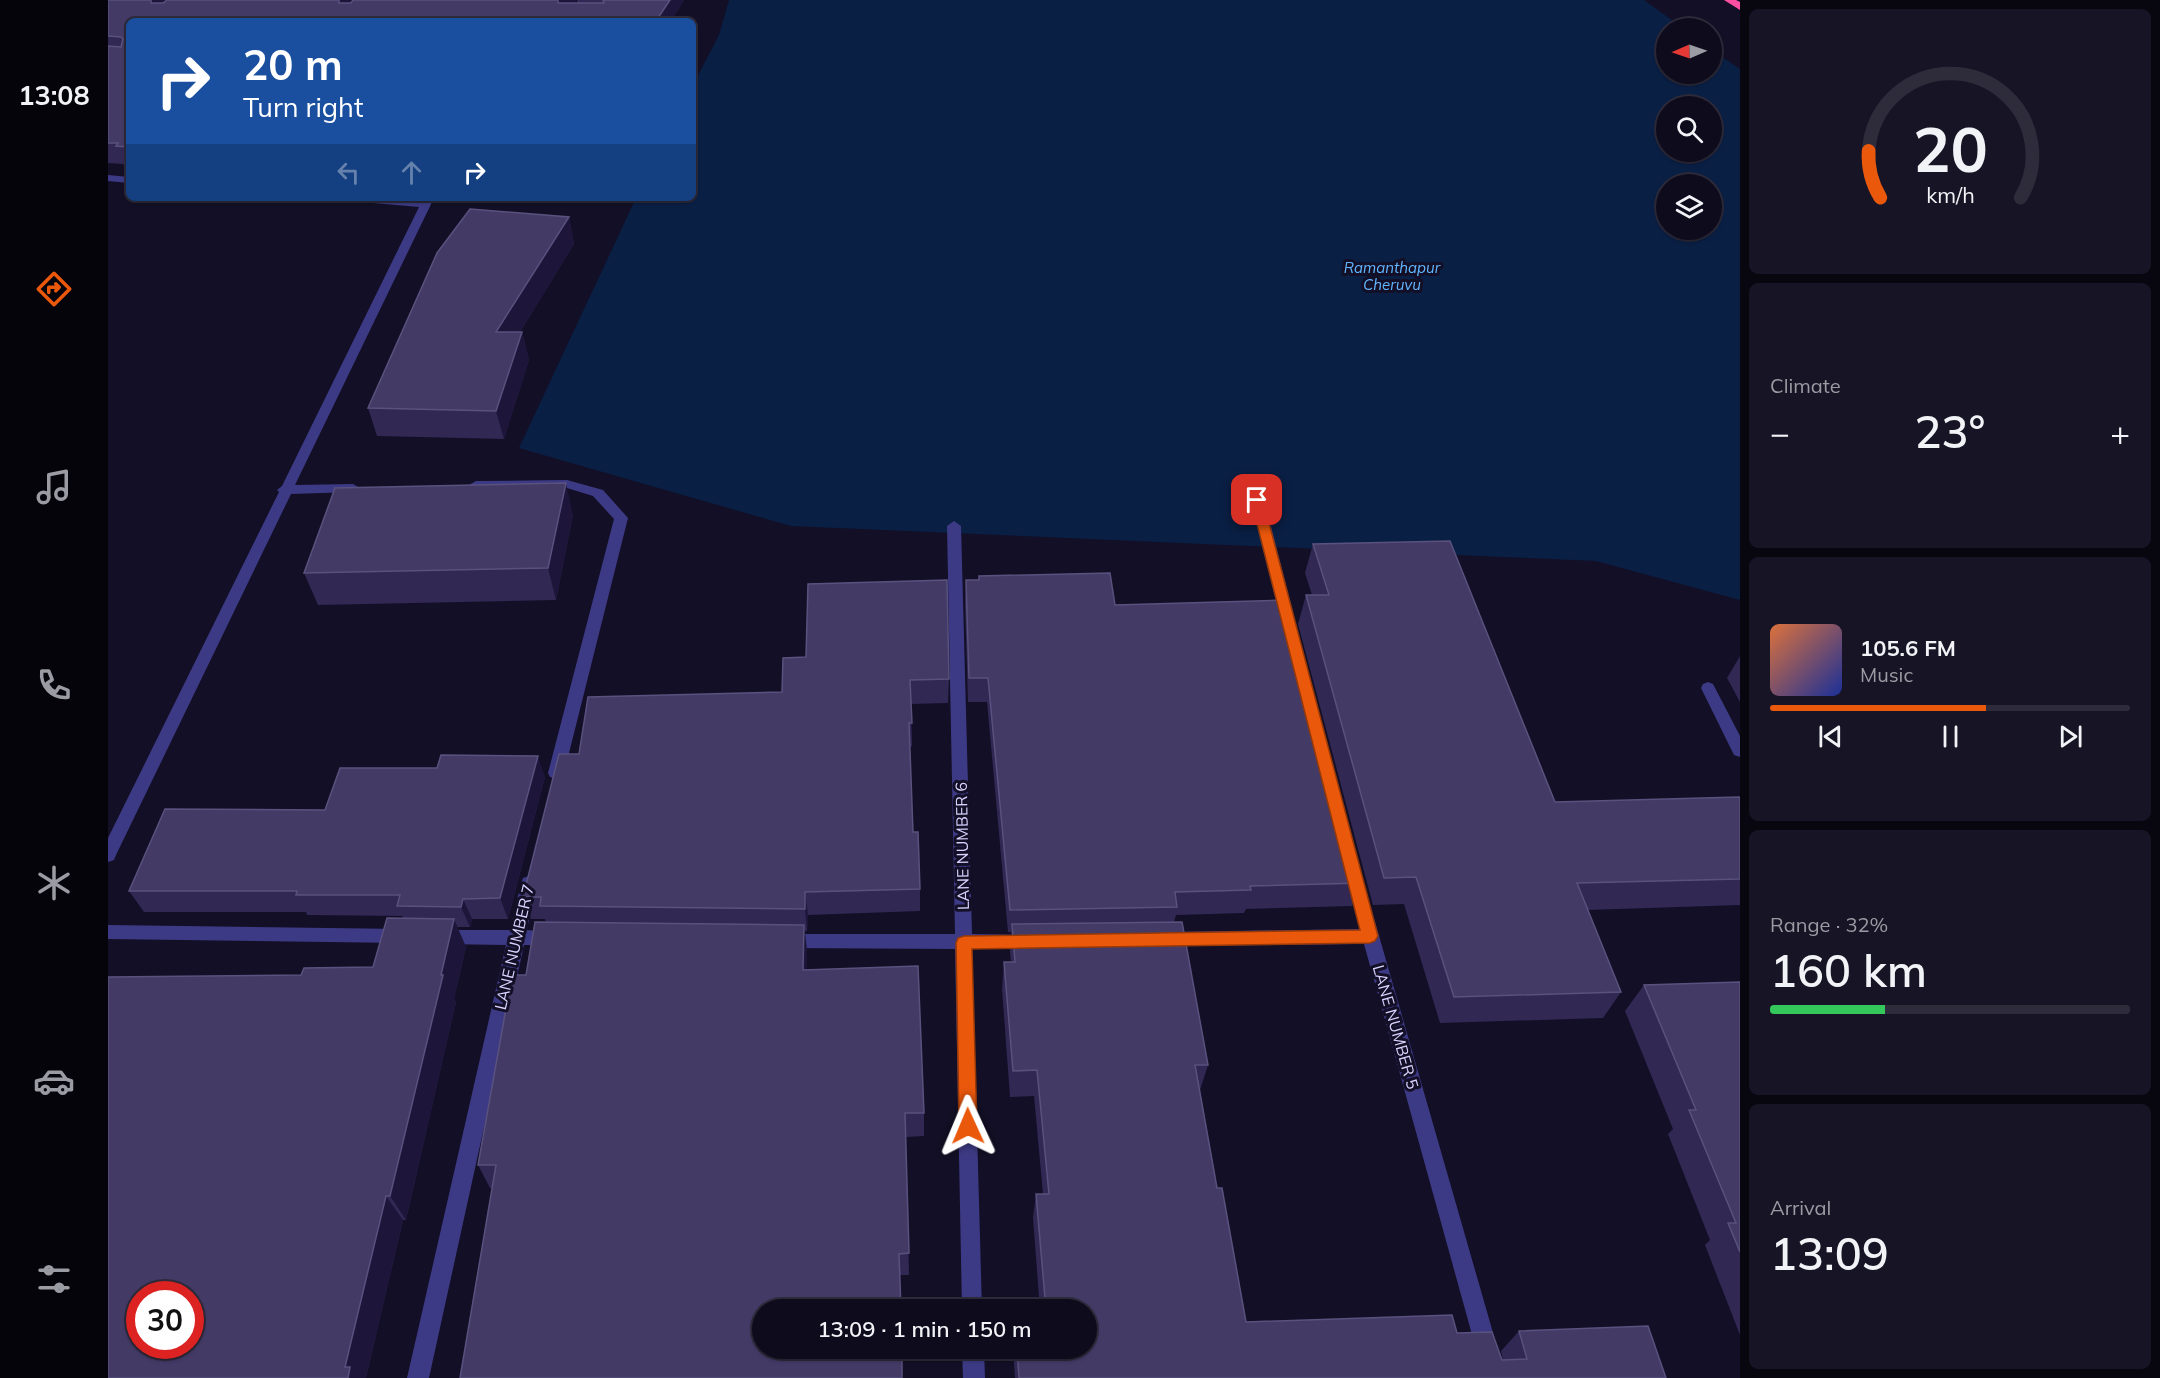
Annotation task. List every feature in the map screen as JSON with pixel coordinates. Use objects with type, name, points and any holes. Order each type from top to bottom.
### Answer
[{"type":"highway","points":[[1729,0],[1740,7]]},
{"type":"street","points":[[108,178],[126,180]]},
{"type":"street","points":[[108,855],[426,201]]},
{"type":"street","points":[[459,485],[567,484],[598,493],[621,518],[552,790]]},
{"type":"street","points":[[284,490],[366,488]]},
{"type":"street","points":[[1257,500],[1292,637]]},
{"type":"street","name":"LANE NUMBER 6","points":[[954,526],[972,1299]]},
{"type":"street","points":[[1708,688],[1740,751]]},
{"type":"street","name":"LANE NUMBER 5","points":[[1349,856],[1495,1378]]},
{"type":"street","name":"LANE NUMBER 7","points":[[418,1378],[532,870]]},
{"type":"street","points":[[108,932],[574,938]]},
{"type":"street","points":[[1155,940],[1370,936]]},
{"type":"street","points":[[763,940],[964,943],[1047,941]]},
{"type":"street","points":[[973,1359],[974,1378]]},
{"type":"water","name":"Ramanthapur Cheruvu","points":[[729,0],[1644,0],[1669,18],[1656,18],[1656,84],[1722,84],[1722,57],[1740,69],[1740,600],[1596,561],[791,526],[519,448],[635,201],[696,201],[696,79],[719,35]]},
{"type":"building","points":[[108,0],[151,0],[151,3],[163,3],[167,0],[339,0],[339,3],[351,3],[353,0],[558,0],[558,3],[604,3],[603,0],[670,0],[658,18],[126,18],[126,147],[116,146],[118,143],[108,143],[108,46],[121,47],[123,39],[108,36]]},
{"type":"building","points":[[470,209],[569,217],[496,332],[522,332],[496,411],[368,408],[437,253]]},
{"type":"building","points":[[566,483],[548,568],[304,573],[335,488]]},
{"type":"building","points":[[1450,541],[1555,802],[1739,797],[1740,799],[1740,879],[1577,883],[1621,992],[1454,997],[1416,877],[1384,878],[1306,595],[1329,595],[1313,544]]},
{"type":"building","points":[[1110,573],[1115,605],[1286,600],[1361,883],[1250,886],[1251,890],[1175,892],[1177,907],[1010,910],[988,678],[969,678],[966,580],[979,580],[979,576]]},
{"type":"building","points":[[947,580],[949,679],[910,680],[912,723],[909,723],[913,832],[918,832],[920,889],[805,892],[805,909],[540,906],[541,897],[523,897],[559,754],[579,754],[588,697],[782,692],[783,658],[806,657],[808,584]]},
{"type":"building","points":[[441,755],[538,756],[500,898],[463,899],[461,907],[397,906],[400,895],[296,895],[297,891],[129,891],[165,809],[325,810],[340,768],[437,768]]},
{"type":"building","points":[[387,918],[454,919],[441,975],[443,975],[390,1196],[386,1196],[345,1367],[350,1367],[348,1378],[108,1378],[108,977],[301,975],[304,968],[373,967]]},
{"type":"building","points":[[535,922],[804,925],[803,970],[918,966],[924,1113],[905,1113],[909,1253],[899,1254],[901,1299],[752,1299],[752,1359],[902,1359],[902,1378],[460,1378],[496,1165],[478,1165],[512,975],[526,975]]},
{"type":"building","points":[[1182,922],[1208,1065],[1195,1065],[1217,1188],[1222,1188],[1246,1322],[1452,1315],[1457,1333],[1492,1332],[1502,1360],[1527,1359],[1519,1331],[1648,1326],[1666,1378],[1019,1378],[1018,1359],[1097,1359],[1097,1299],[1045,1299],[1036,1194],[1049,1194],[1037,1070],[1013,1071],[1004,962],[1015,962],[1012,924]]},
{"type":"building","points":[[1740,982],[1740,1252],[1728,1223],[1736,1223],[1689,1110],[1696,1110],[1644,985]]},
{"type":"route","points":[[968,1126],[964,943],[1370,936],[1257,500]]}]
